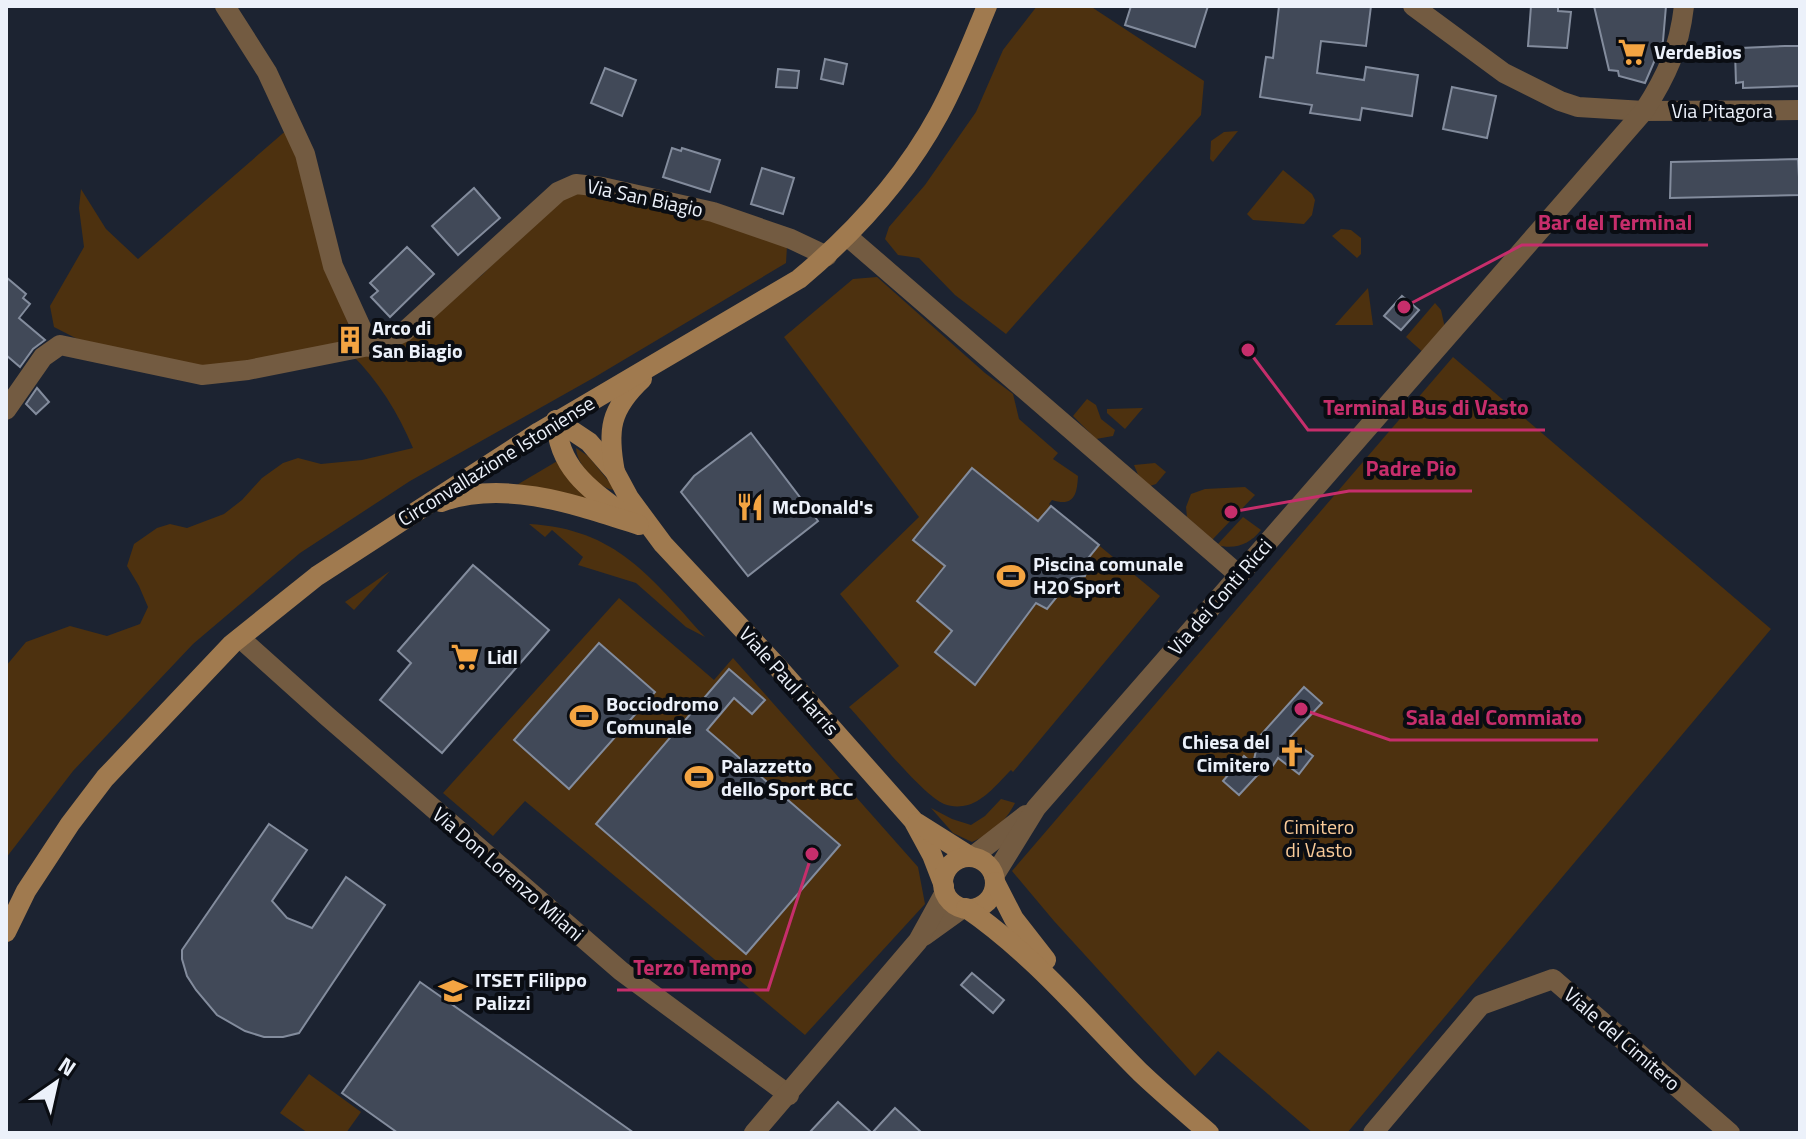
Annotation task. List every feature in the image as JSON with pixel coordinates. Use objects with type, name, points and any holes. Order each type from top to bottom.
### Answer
[{"type":"main road","name":"Circonvallazione Istoniense","points":[[6,932],[26,891],[105,778],[173,704],[240,638],[317,576],[556,420],[799,279],[827,256],[897,178],[939,115],[987,6]]},
{"type":"main road","name":"Viale Paul Harris","points":[[615,472],[610,429],[619,405],[640,381],[671,355]]},
{"type":"main road","name":"Viale Paul Harris","points":[[556,420],[589,442],[615,472],[629,498],[663,544],[775,664],[913,820],[932,855],[944,889]]},
{"type":"main road","name":"Viale Paul Harris","points":[[556,420],[557,438],[565,460],[579,479],[663,544]]},
{"type":"main road","name":"Viale Paul Harris","points":[[422,508],[456,496],[519,495],[552,499],[639,525]]},
{"type":"main road","name":"Viale Paul Harris","points":[[913,820],[972,857]]},
{"type":"main road","points":[[1081,1009],[1060,976],[1014,919],[986,863],[972,857],[956,860],[950,865],[946,871],[944,889],[952,902],[1011,941],[1139,1071],[1209,1133]]},
{"type":"main road","points":[[964,908],[987,902],[993,893],[995,879]]},
{"type":"street","points":[[225,6],[267,72],[305,154],[333,266],[370,347]]},
{"type":"street","name":"Via Pitagora","points":[[1413,6],[1484,61],[1534,89],[1578,107],[1644,111],[1800,110]]},
{"type":"street","name":"Via dei Conti Ricci","points":[[995,879],[1036,808],[1644,111],[1665,79],[1675,55],[1684,6]]},
{"type":"street","name":"Via San Biagio","points":[[6,410],[43,357],[60,345],[202,375],[248,370],[370,347],[404,332],[558,192],[576,184],[713,212],[791,239],[827,256]]},
{"type":"street","points":[[847,236],[1239,575]]},
{"type":"street","name":"Via Don Lorenzo Milani","points":[[240,638],[621,971],[789,1095]]},
{"type":"street","name":"Via dei Conti Ricci","points":[[972,857],[1036,808]]},
{"type":"street","points":[[761,1131],[918,941],[944,889]]},
{"type":"street","points":[[918,941],[964,908]]},
{"type":"street","name":"Viale del Cimitero","points":[[1373,1133],[1481,1005],[1553,979],[1730,1133]]},
{"type":"green space","points":[[1037,6],[1090,6],[1204,81],[1201,115],[1006,334],[955,295],[919,258],[898,255],[885,239],[889,227],[925,185],[976,112],[1003,50]]},
{"type":"green space","points":[[289,128],[348,321],[345,334],[338,343],[331,348],[197,368],[97,349],[54,327],[50,306],[84,247],[79,208],[81,189],[106,229],[138,259]]},
{"type":"green space","points":[[1238,131],[1213,162],[1210,159],[1211,141],[1224,132]]},
{"type":"green space","points":[[1283,170],[1312,194],[1315,200],[1312,215],[1304,224],[1253,220],[1247,214]]},
{"type":"green space","points":[[576,191],[683,212],[738,228],[787,246],[786,263],[595,377],[410,481],[300,553],[193,644],[73,771],[6,858],[6,666],[26,642],[70,626],[107,636],[140,624],[148,607],[127,566],[134,544],[157,528],[170,524],[187,528],[224,514],[283,463],[298,458],[321,464],[362,460],[413,448],[387,398],[351,354],[426,321],[482,275],[548,208]]},
{"type":"green space","points":[[1341,229],[1351,230],[1361,238],[1361,254],[1357,258],[1332,236]]},
{"type":"green space","points":[[877,277],[1013,394],[1019,419],[1058,453],[1053,459],[1078,476],[1073,498],[1065,502],[1052,500],[1049,504],[1160,596],[1013,772],[1011,770],[980,799],[965,806],[947,805],[934,798],[849,707],[899,666],[840,594],[919,517],[784,337],[853,279]]},
{"type":"green space","points":[[1368,288],[1373,325],[1335,325]]},
{"type":"green space","points":[[1435,303],[1441,310],[1445,328],[1425,354],[1406,337]]},
{"type":"green space","name":"Cimitero di Vasto","points":[[1453,357],[1771,629],[1347,1133],[1313,1133],[1218,1051],[1195,1076],[1012,871]]},
{"type":"green space","points":[[1087,399],[1096,405],[1101,419],[1115,430],[1113,436],[1096,439],[1073,416]]},
{"type":"green space","points":[[1143,408],[1125,429],[1107,413],[1107,409]]},
{"type":"green space","points":[[576,448],[588,456],[616,490],[602,486],[590,475],[580,462]]},
{"type":"green space","points":[[559,460],[604,511],[510,489]]},
{"type":"green space","points":[[1155,463],[1166,472],[1156,484],[1150,486],[1139,477],[1134,465]]},
{"type":"green space","points":[[1245,487],[1255,495],[1212,540],[1187,517],[1186,507],[1191,494],[1205,489]]},
{"type":"green space","points":[[1243,517],[1261,530],[1242,545],[1217,545]]},
{"type":"green space","points":[[529,524],[586,535],[609,546],[648,576],[705,637],[686,627],[636,583],[578,565],[583,557],[552,530],[545,537]]},
{"type":"green space","points":[[390,571],[354,610],[345,602]]},
{"type":"green space","points":[[619,598],[714,680],[733,658],[918,867],[925,904],[805,1035],[525,801],[493,836],[443,793]]},
{"type":"green space","points":[[1001,799],[1015,803],[998,826],[972,842],[953,833],[931,808],[971,825]]},
{"type":"green space","points":[[309,1074],[361,1112],[346,1133],[308,1133],[280,1113]]},
{"type":"building","points":[[1131,6],[1208,6],[1195,47],[1125,25]]},
{"type":"building","points":[[1279,6],[1371,6],[1366,46],[1321,41],[1317,73],[1364,80],[1366,67],[1418,75],[1412,116],[1362,108],[1360,120],[1310,113],[1312,105],[1260,97],[1266,57],[1273,58]]},
{"type":"building","points":[[1531,6],[1558,6],[1558,11],[1571,12],[1567,48],[1528,46]]},
{"type":"building","points":[[1594,6],[1666,6],[1663,41],[1645,83],[1609,70]]},
{"type":"building","points":[[1800,46],[1800,86],[1743,88],[1743,82],[1736,83],[1735,52],[1742,52],[1741,48]]},
{"type":"building","points":[[825,59],[847,64],[843,84],[821,79]]},
{"type":"building","points":[[605,68],[636,80],[622,116],[591,103]]},
{"type":"building","points":[[778,69],[799,71],[797,88],[776,87]]},
{"type":"building","points":[[1452,87],[1496,96],[1487,138],[1443,129]]},
{"type":"building","points":[[672,148],[681,151],[682,148],[720,160],[710,192],[663,177]]},
{"type":"building","points":[[1798,159],[1800,195],[1670,198],[1671,162]]},
{"type":"building","points":[[762,168],[794,178],[783,214],[751,204]]},
{"type":"building","points":[[474,188],[500,218],[458,255],[432,226]]},
{"type":"building","points":[[407,247],[434,274],[390,317],[371,297],[378,291],[370,283]]},
{"type":"building","points":[[6,277],[26,294],[23,298],[30,304],[19,318],[45,340],[33,349],[20,367],[6,355]]},
{"type":"building","points":[[1402,296],[1419,310],[1401,330],[1384,316]]},
{"type":"building","points":[[37,388],[49,402],[36,414],[26,404]]},
{"type":"building","name":"McDonald's","points":[[751,433],[818,521],[748,576],[681,492],[694,476]]},
{"type":"building","name":"Piscina comunale H20 Sport","points":[[972,468],[1038,521],[1051,506],[1099,545],[1085,562],[1085,576],[1072,578],[1047,609],[1036,603],[975,685],[935,652],[952,631],[917,601],[945,566],[913,540]]},
{"type":"building","name":"Lidl","points":[[473,565],[549,630],[442,753],[380,700],[411,663],[398,651]]},
{"type":"building","name":"Bocciodromo Comunale","points":[[599,643],[655,692],[569,789],[514,740]]},
{"type":"building","name":"Palazzetto dello Sport BCC","points":[[729,669],[765,700],[752,714],[734,698],[707,730],[840,845],[746,954],[596,824]]},
{"type":"building","points":[[1304,687],[1322,703],[1289,738],[1313,756],[1299,774],[1278,758],[1268,773],[1264,768],[1239,795],[1223,781],[1244,756],[1253,764],[1259,737]]},
{"type":"building","points":[[269,824],[307,850],[272,901],[287,918],[312,928],[346,877],[385,905],[299,1033],[283,1037],[264,1037],[245,1031],[217,1015],[187,976],[182,959],[182,950]]},
{"type":"building","points":[[972,973],[1004,1000],[993,1013],[961,985]]},
{"type":"building","name":"ITSET Filippo Palizzi","points":[[420,982],[634,1133],[398,1133],[342,1093]]},
{"type":"building","points":[[838,1102],[872,1133],[809,1133]]},
{"type":"building","points":[[895,1108],[922,1133],[872,1133]]},
{"type":"place","name":"VerdeBios","points":[[1632,52]]},
{"type":"place","name":"Bar del Terminal","points":[[1404,307]]},
{"type":"place","name":"Arco di San Biagio","points":[[350,340]]},
{"type":"place","name":"Terminal Bus di Vasto","points":[[1248,350]]},
{"type":"place","name":"McDonald's","points":[[750,507]]},
{"type":"place","name":"Padre Pio","points":[[1231,512]]},
{"type":"place","name":"Piscina comunale H20 Sport","points":[[1011,576]]},
{"type":"place","name":"Lidl","points":[[465,657]]},
{"type":"place","name":"Sala del Commiato","points":[[1301,709]]},
{"type":"place","name":"Bocciodromo Comunale","points":[[584,716]]},
{"type":"place","name":"Chiesa del Cimitero","points":[[1292,753]]},
{"type":"place","name":"Palazzetto dello Sport BCC","points":[[699,777]]},
{"type":"place","name":"Terzo Tempo","points":[[812,854]]},
{"type":"place","name":"ITSET Filippo Palizzi","points":[[453,991]]}]
